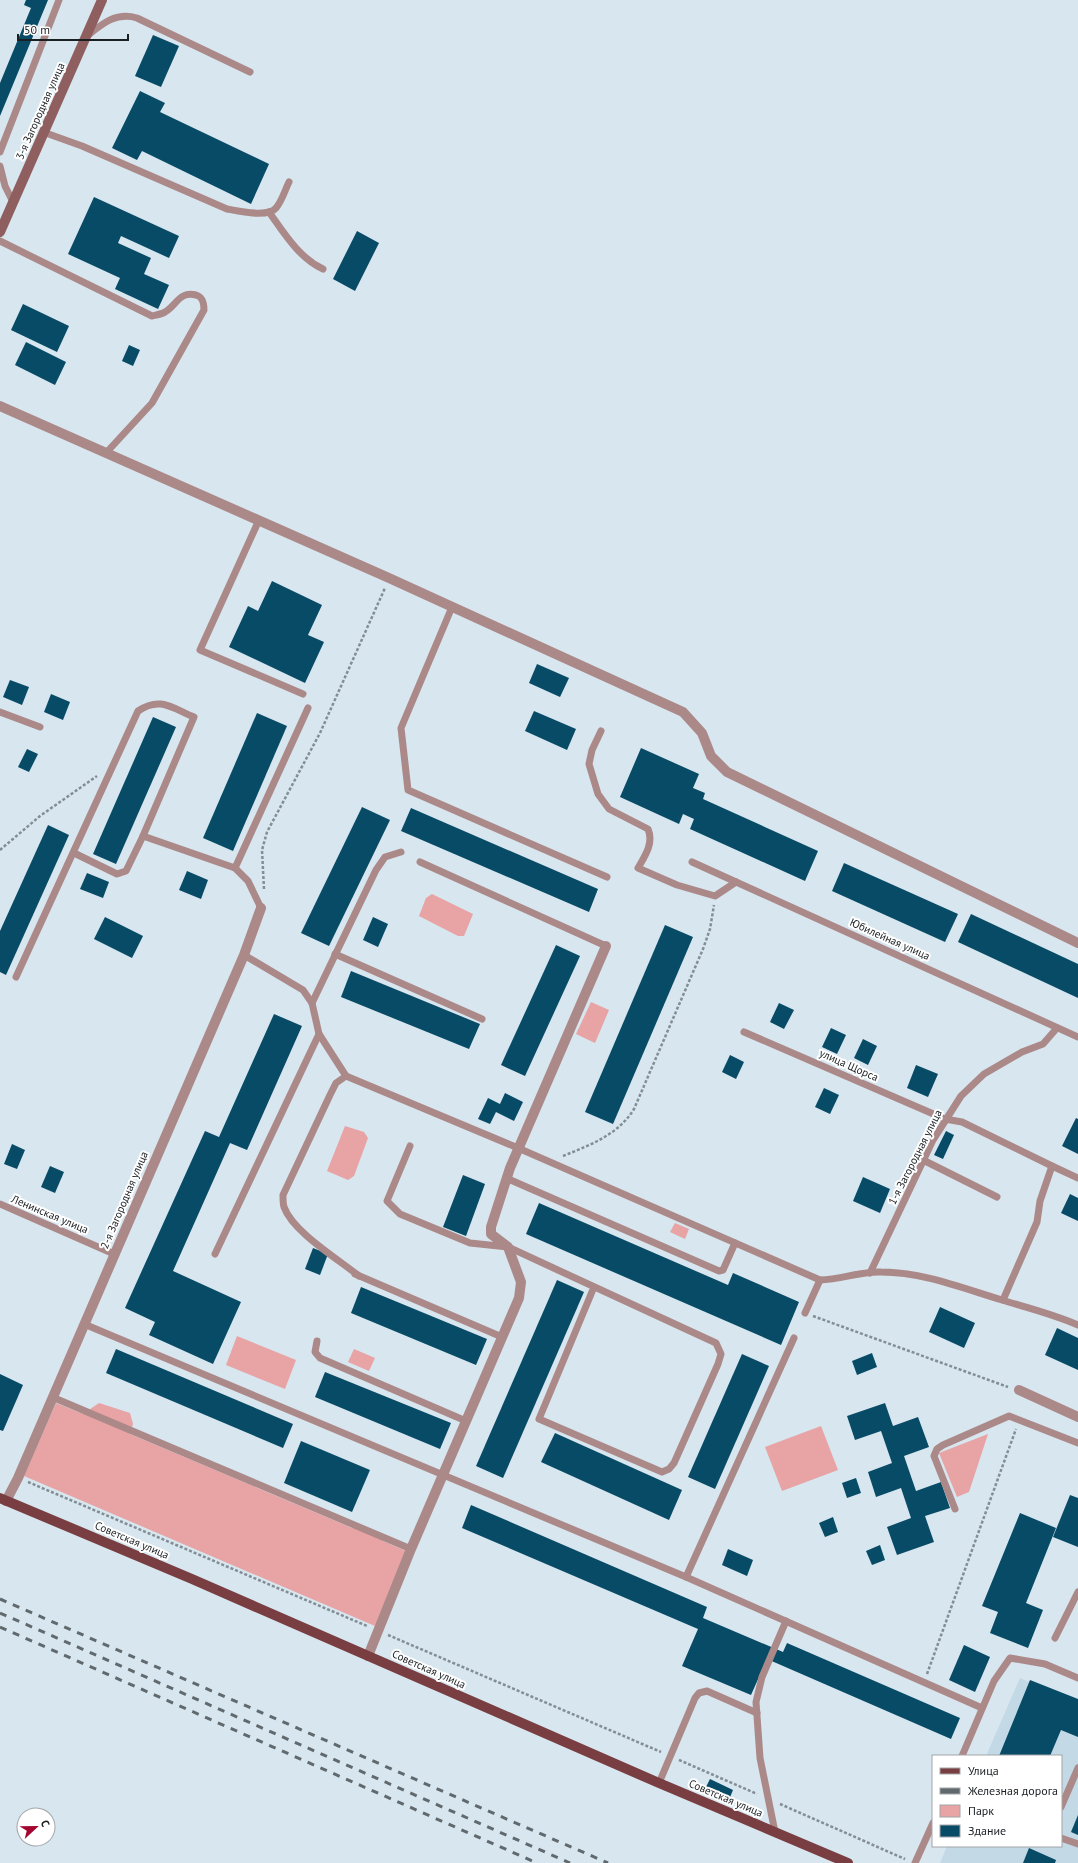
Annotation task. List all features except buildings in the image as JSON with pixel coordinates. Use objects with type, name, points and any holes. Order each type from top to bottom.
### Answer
[{"type":"main road","name":"3-я Загородная улица","points":[[0,232],[102,0]]},
{"type":"main road","name":"Советская улица","points":[[3,1499],[192,1579],[659,1783],[848,1863]]},
{"type":"street","points":[[0,406],[389,578],[683,712],[702,733],[711,756],[727,772],[1078,943]]},
{"type":"street","name":"2-я Загородная улица","points":[[3,1499],[18,1478],[244,955],[261,908]]},
{"type":"street","points":[[368,1656],[411,1549],[518,1298],[521,1282],[508,1247],[491,1234],[491,1227],[506,1178],[518,1148],[606,946]]},
{"type":"street","points":[[1019,1390],[1078,1417]]},
{"type":"lane","points":[[0,152],[59,0]]},
{"type":"lane","points":[[86,36],[107,21],[117,16],[127,15],[137,18],[250,72]]},
{"type":"lane","points":[[43,132],[82,146],[227,209],[244,212],[269,212],[276,209],[289,182]]},
{"type":"lane","points":[[0,166],[5,186],[14,202]]},
{"type":"lane","points":[[269,212],[294,246],[314,264],[323,269]]},
{"type":"lane","points":[[0,241],[152,316],[164,313],[179,297],[188,293],[199,296],[204,302],[204,310],[152,403],[106,453]]},
{"type":"lane","points":[[259,520],[200,650],[303,694]]},
{"type":"lane","points":[[452,607],[401,728],[408,790],[607,877]]},
{"type":"lane","points":[[16,977],[138,711],[146,706],[161,703],[194,717],[143,836],[126,871],[117,874],[74,853]]},
{"type":"lane","points":[[235,868],[308,708]]},
{"type":"lane","points":[[0,712],[40,727]]},
{"type":"lane","points":[[601,731],[592,750],[589,764],[598,794],[609,809],[648,829],[652,837],[648,850],[638,868],[677,885],[715,896],[736,882]]},
{"type":"lane","points":[[143,836],[235,868],[248,881],[261,908]]},
{"type":"lane","points":[[312,1003],[376,870],[385,857],[401,852]]},
{"type":"lane","points":[[420,862],[606,946]]},
{"type":"lane","name":"Юбилейная улица","points":[[692,862],[1078,1037]]},
{"type":"lane","points":[[336,954],[482,1018]]},
{"type":"lane","points":[[244,955],[303,990],[312,1003],[319,1034],[346,1076],[518,1148],[820,1280],[835,1280],[870,1273],[906,1273],[949,1283],[1057,1316],[1078,1325]]},
{"type":"lane","name":"1-я Загородная улица","points":[[870,1273],[945,1119],[961,1096],[984,1074],[1022,1052],[1042,1044],[1057,1028]]},
{"type":"lane","name":"улица Щорса","points":[[744,1032],[945,1119],[962,1122],[1078,1178]]},
{"type":"lane","points":[[215,1254],[319,1034]]},
{"type":"lane","points":[[346,1076],[336,1083],[283,1195],[283,1206],[288,1215],[303,1233],[357,1275],[502,1337]]},
{"type":"lane","points":[[410,1146],[387,1201],[392,1208],[400,1214],[470,1243],[508,1247],[716,1343],[721,1354],[718,1364],[674,1463],[669,1469],[662,1472],[539,1419],[594,1287]]},
{"type":"lane","points":[[924,1160],[997,1197]]},
{"type":"lane","points":[[1003,1300],[1037,1222],[1040,1201],[1052,1166]]},
{"type":"lane","points":[[506,1178],[719,1272],[724,1269],[735,1243]]},
{"type":"lane","name":"Ленинская улица","points":[[0,1204],[114,1254]]},
{"type":"lane","points":[[805,1313],[820,1280]]},
{"type":"lane","points":[[84,1324],[686,1578],[982,1708]]},
{"type":"lane","points":[[686,1578],[794,1338]]},
{"type":"lane","points":[[317,1341],[315,1352],[320,1358],[466,1421]]},
{"type":"lane","points":[[52,1397],[411,1549]]},
{"type":"lane","points":[[955,1509],[934,1456],[937,1449],[943,1445],[1009,1416],[1020,1419],[1078,1443]]},
{"type":"lane","points":[[1055,1638],[1078,1592]]},
{"type":"lane","points":[[775,1832],[760,1758],[756,1702],[762,1677],[786,1621]]},
{"type":"lane","points":[[962,1755],[994,1680],[1010,1658],[1045,1664],[1078,1678]]},
{"type":"lane","points":[[659,1783],[699,1693],[707,1691],[757,1713]]},
{"type":"lane","points":[[1062,1805],[1078,1768]]},
{"type":"lane","points":[[915,1863],[932,1825]]},
{"type":"lane","points":[[1062,1838],[1078,1844]]},
{"type":"path","points":[[261,908],[264,891],[262,850],[268,832],[320,733],[389,578]]},
{"type":"path","points":[[0,850],[40,816],[115,764]]},
{"type":"path","points":[[550,1162],[607,1136],[630,1116],[703,949],[710,929],[715,896]]},
{"type":"path","points":[[805,1313],[1019,1390]]},
{"type":"path","points":[[924,1682],[1020,1419]]},
{"type":"path","points":[[18,1478],[671,1757],[768,1799],[811,1820],[915,1863]]},
{"type":"shaded area","points":[[1020,1678],[1078,1704],[1078,1863],[940,1863],[947,1847],[1062,1847],[1062,1755],[986,1755]]},
{"type":"green space","points":[[432,894],[473,914],[464,936],[458,936],[419,916],[426,898]]},
{"type":"green space","points":[[591,1002],[609,1010],[595,1043],[576,1034]]},
{"type":"green space","points":[[345,1126],[364,1132],[368,1138],[354,1176],[348,1180],[327,1171]]},
{"type":"green space","points":[[675,1223],[689,1229],[685,1239],[670,1232]]},
{"type":"green space","points":[[237,1336],[296,1360],[285,1389],[226,1365]]},
{"type":"green space","points":[[354,1349],[375,1358],[369,1371],[348,1362]]},
{"type":"green space","points":[[56,1403],[83,1414],[99,1403],[130,1413],[133,1424],[130,1434],[352,1528],[370,1529],[383,1541],[406,1551],[375,1626],[24,1476]]},
{"type":"green space","points":[[821,1426],[838,1470],[782,1491],[765,1447]]},
{"type":"green space","points":[[988,1434],[969,1492],[957,1497],[939,1453]]},
{"type":"railway","points":[[0,1599],[608,1863]]},
{"type":"railway","points":[[0,1613],[570,1863]]},
{"type":"railway","points":[[0,1627],[537,1863]]}]
